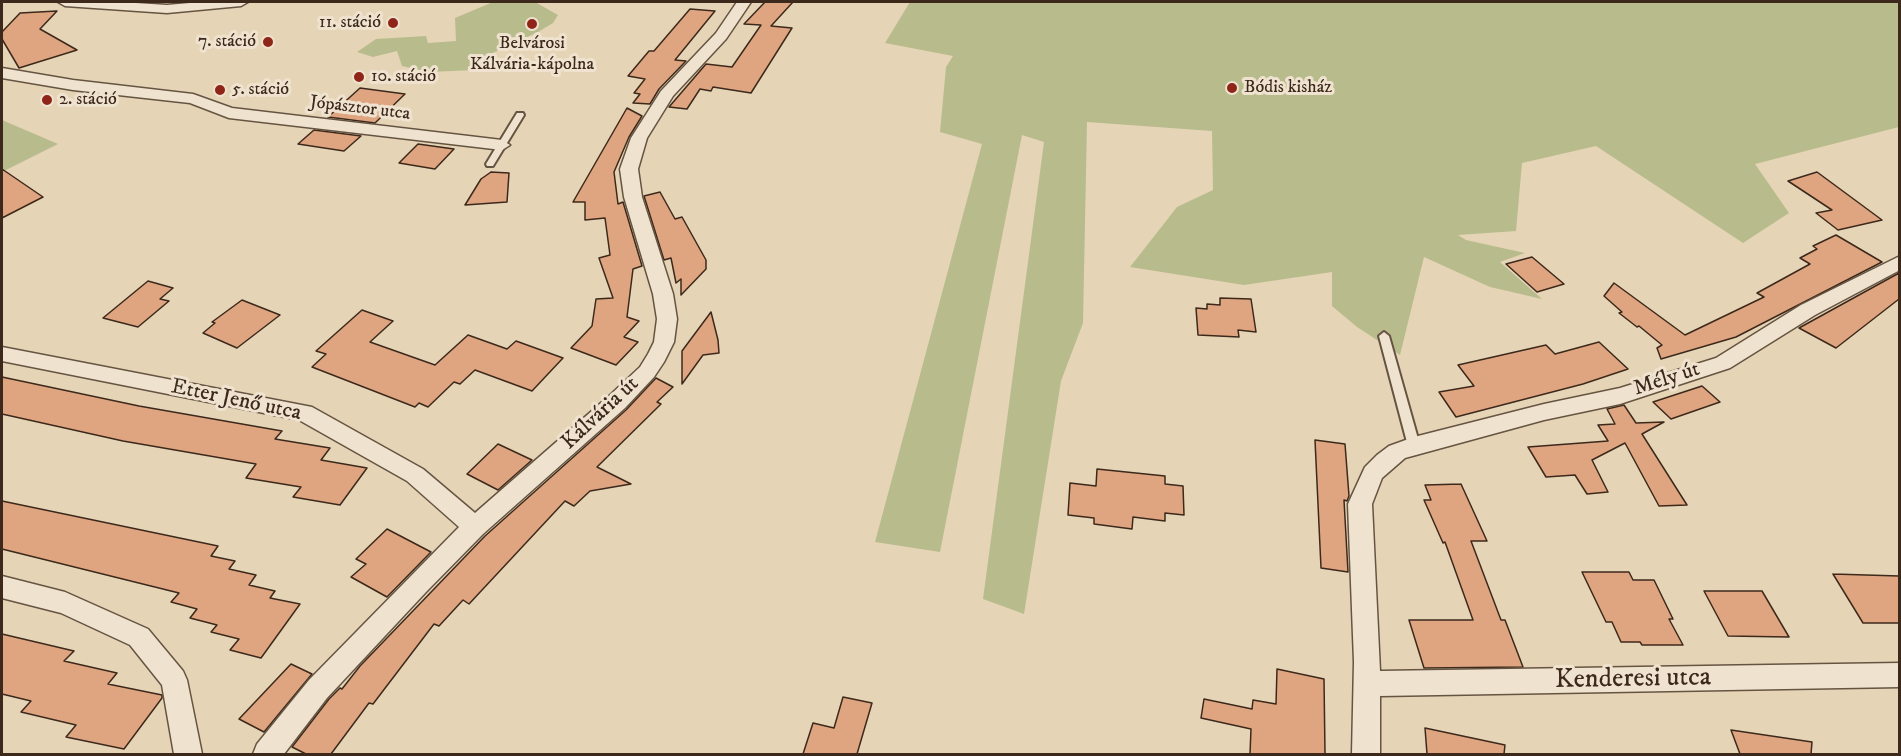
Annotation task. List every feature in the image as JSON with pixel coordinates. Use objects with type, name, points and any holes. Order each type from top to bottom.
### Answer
[{"type":"street","points":[[65,2],[167,9],[241,2]]},
{"type":"street","name":"Kálvária út","points":[[267,754],[318,689],[475,526],[617,402],[647,372],[657,357],[664,342],[667,319],[663,294],[633,197],[629,169],[639,138],[667,94],[721,36],[742,2]]},
{"type":"street","name":"Jópásztor utca","points":[[2,73],[73,85],[193,99],[229,114],[502,145]]},
{"type":"street","name":"Mély út","points":[[1366,754],[1367,684],[1360,504],[1365,489],[1379,467],[1397,452],[1414,446],[1544,412],[1620,396],[1723,363],[1808,310],[1899,262]]},
{"type":"street","name":"Etter Jenő utca","points":[[2,354],[304,413],[415,475],[475,526]]},
{"type":"street","points":[[2,587],[65,603],[139,637],[174,680],[188,754]]},
{"type":"street","name":"Kenderesi utca","points":[[1367,684],[1899,675]]},
{"type":"lane","points":[[490,164],[520,115]]},
{"type":"lane","points":[[1384,336],[1414,446]]},
{"type":"green space","points":[[493,2],[535,2],[558,15],[553,23],[538,32],[482,58],[475,70],[429,72],[402,66],[397,51],[373,57],[357,52],[376,39],[426,36],[428,43],[456,41],[455,18]]},
{"type":"green space","points":[[910,2],[1899,2],[1899,127],[1755,164],[1789,213],[1743,243],[1596,146],[1522,163],[1516,231],[1458,235],[1466,240],[1525,253],[1500,262],[1542,299],[1490,287],[1424,257],[1400,355],[1357,327],[1332,306],[1332,272],[1244,285],[1130,267],[1177,207],[1213,190],[1212,131],[1087,122],[1083,323],[1061,381],[1024,614],[983,599],[1044,142],[1022,135],[940,552],[875,542],[982,144],[940,132],[946,67],[953,56],[885,43]]},
{"type":"green space","points":[[2,120],[58,144],[2,172]]},
{"type":"building","points":[[765,2],[793,2],[771,26],[792,28],[751,93],[713,87],[711,91],[700,89],[687,109],[669,107],[706,64],[732,67],[761,25],[744,24]]},
{"type":"building","points":[[690,9],[715,11],[675,60],[686,61],[659,89],[650,104],[633,103],[640,94],[634,93],[645,79],[628,76],[649,51],[654,51]]},
{"type":"building","points":[[57,11],[40,29],[77,50],[19,68],[2,39],[2,32],[20,13]]},
{"type":"building","points":[[360,88],[405,94],[375,123],[328,117]]},
{"type":"building","points":[[627,108],[642,116],[629,137],[614,172],[618,204],[623,202],[642,266],[633,269],[627,317],[639,321],[624,337],[638,342],[616,365],[571,348],[592,326],[596,299],[613,298],[599,258],[610,255],[605,218],[585,220],[585,202],[573,202]]},
{"type":"building","points":[[314,130],[361,136],[344,151],[298,144]]},
{"type":"building","points":[[418,144],[454,149],[435,169],[399,163]]},
{"type":"building","points":[[2,169],[43,197],[2,218]]},
{"type":"building","points":[[491,172],[509,173],[507,202],[465,205],[481,179]]},
{"type":"building","points":[[1817,172],[1882,220],[1838,230],[1816,213],[1832,210],[1788,181]]},
{"type":"building","points":[[660,192],[675,219],[682,217],[706,260],[706,269],[681,295],[681,279],[676,283],[671,258],[664,260],[644,196]]},
{"type":"building","points":[[1836,235],[1882,262],[1736,337],[1661,359],[1657,348],[1662,345],[1619,313],[1622,312],[1604,296],[1614,283],[1685,335],[1764,297],[1757,293],[1810,264],[1800,258],[1817,249],[1813,246]]},
{"type":"building","points":[[1532,257],[1564,284],[1537,292],[1506,264]]},
{"type":"building","points":[[1899,273],[1899,299],[1836,348],[1799,328]]},
{"type":"building","points":[[148,281],[173,288],[160,299],[169,301],[138,327],[103,318]]},
{"type":"building","points":[[1220,298],[1251,299],[1256,332],[1238,330],[1239,337],[1198,335],[1196,308],[1207,309],[1207,304],[1220,305]]},
{"type":"building","points":[[242,300],[280,315],[237,348],[203,333],[215,323],[212,322]]},
{"type":"building","points":[[362,310],[393,321],[370,342],[435,365],[468,335],[507,349],[516,341],[563,358],[532,391],[475,370],[460,384],[454,382],[428,407],[419,403],[415,407],[312,367],[326,354],[316,351]]},
{"type":"building","points":[[711,312],[719,353],[703,355],[682,384],[682,351]]},
{"type":"building","points":[[1599,342],[1628,369],[1583,384],[1456,417],[1439,392],[1474,386],[1458,365],[1546,345],[1555,354]]},
{"type":"building","points":[[2,377],[139,406],[282,431],[275,439],[330,448],[321,460],[367,468],[340,505],[293,497],[301,487],[246,478],[256,464],[123,441],[2,414]]},
{"type":"building","points":[[656,378],[673,387],[657,402],[661,404],[597,467],[631,484],[590,491],[574,506],[565,501],[469,604],[463,600],[439,626],[434,624],[373,704],[369,703],[331,754],[306,754],[292,747],[329,699],[340,688],[342,689],[360,666],[485,536],[626,410]]},
{"type":"building","points":[[1702,386],[1720,402],[1671,419],[1653,402]]},
{"type":"building","points":[[1624,405],[1636,423],[1664,422],[1642,434],[1687,505],[1659,506],[1625,443],[1592,460],[1608,492],[1587,494],[1575,475],[1546,477],[1528,447],[1608,441],[1598,425],[1615,424],[1607,409]]},
{"type":"building","points":[[1315,440],[1345,444],[1349,496],[1347,501],[1344,500],[1348,572],[1321,568]]},
{"type":"building","points":[[498,444],[532,460],[498,490],[467,474]]},
{"type":"building","points":[[1097,469],[1165,476],[1165,484],[1183,486],[1184,515],[1165,513],[1165,521],[1133,517],[1132,529],[1094,524],[1094,518],[1068,515],[1070,483],[1096,486]]},
{"type":"building","points":[[1461,484],[1487,541],[1471,541],[1501,620],[1505,620],[1523,667],[1424,668],[1409,620],[1473,620],[1445,542],[1443,543],[1424,500],[1431,500],[1425,485]]},
{"type":"building","points":[[2,501],[218,546],[211,556],[235,561],[229,569],[256,575],[249,585],[275,591],[270,598],[300,604],[261,658],[230,650],[239,639],[211,632],[217,625],[190,618],[197,609],[171,602],[179,593],[2,549]]},
{"type":"building","points":[[387,529],[431,552],[387,597],[351,577],[366,564],[356,559]]},
{"type":"building","points":[[1582,572],[1629,572],[1633,580],[1654,580],[1673,619],[1669,619],[1683,645],[1642,645],[1640,642],[1621,642],[1612,622],[1606,622]]},
{"type":"building","points":[[1833,574],[1899,576],[1899,623],[1863,623]]},
{"type":"building","points":[[1704,591],[1762,591],[1789,637],[1728,636]]},
{"type":"building","points":[[2,634],[74,651],[64,661],[117,673],[108,684],[162,695],[162,698],[124,749],[66,737],[76,725],[21,712],[31,701],[2,694]]},
{"type":"building","points":[[291,664],[312,674],[264,732],[239,719]]},
{"type":"building","points":[[1277,669],[1324,679],[1325,754],[1250,754],[1251,729],[1201,718],[1204,699],[1252,709],[1253,700],[1276,704]]},
{"type":"building","points":[[843,697],[872,703],[857,754],[803,754],[813,723],[834,728]]},
{"type":"building","points":[[1425,728],[1505,745],[1504,754],[1427,754]]},
{"type":"building","points":[[1731,730],[1812,742],[1811,754],[1740,754]]},
{"type":"place","name":"11. stáció","points":[[393,23]]},
{"type":"place","name":"Belvárosi Kálvária-kápolna","points":[[532,24]]},
{"type":"place","name":"7. stáció","points":[[268,42]]},
{"type":"place","name":"10. stáció","points":[[359,77]]},
{"type":"place","name":"Bódis kisház","points":[[1232,88]]},
{"type":"place","name":"5. stáció","points":[[220,90]]},
{"type":"place","name":"2. stáció","points":[[47,100]]}]
